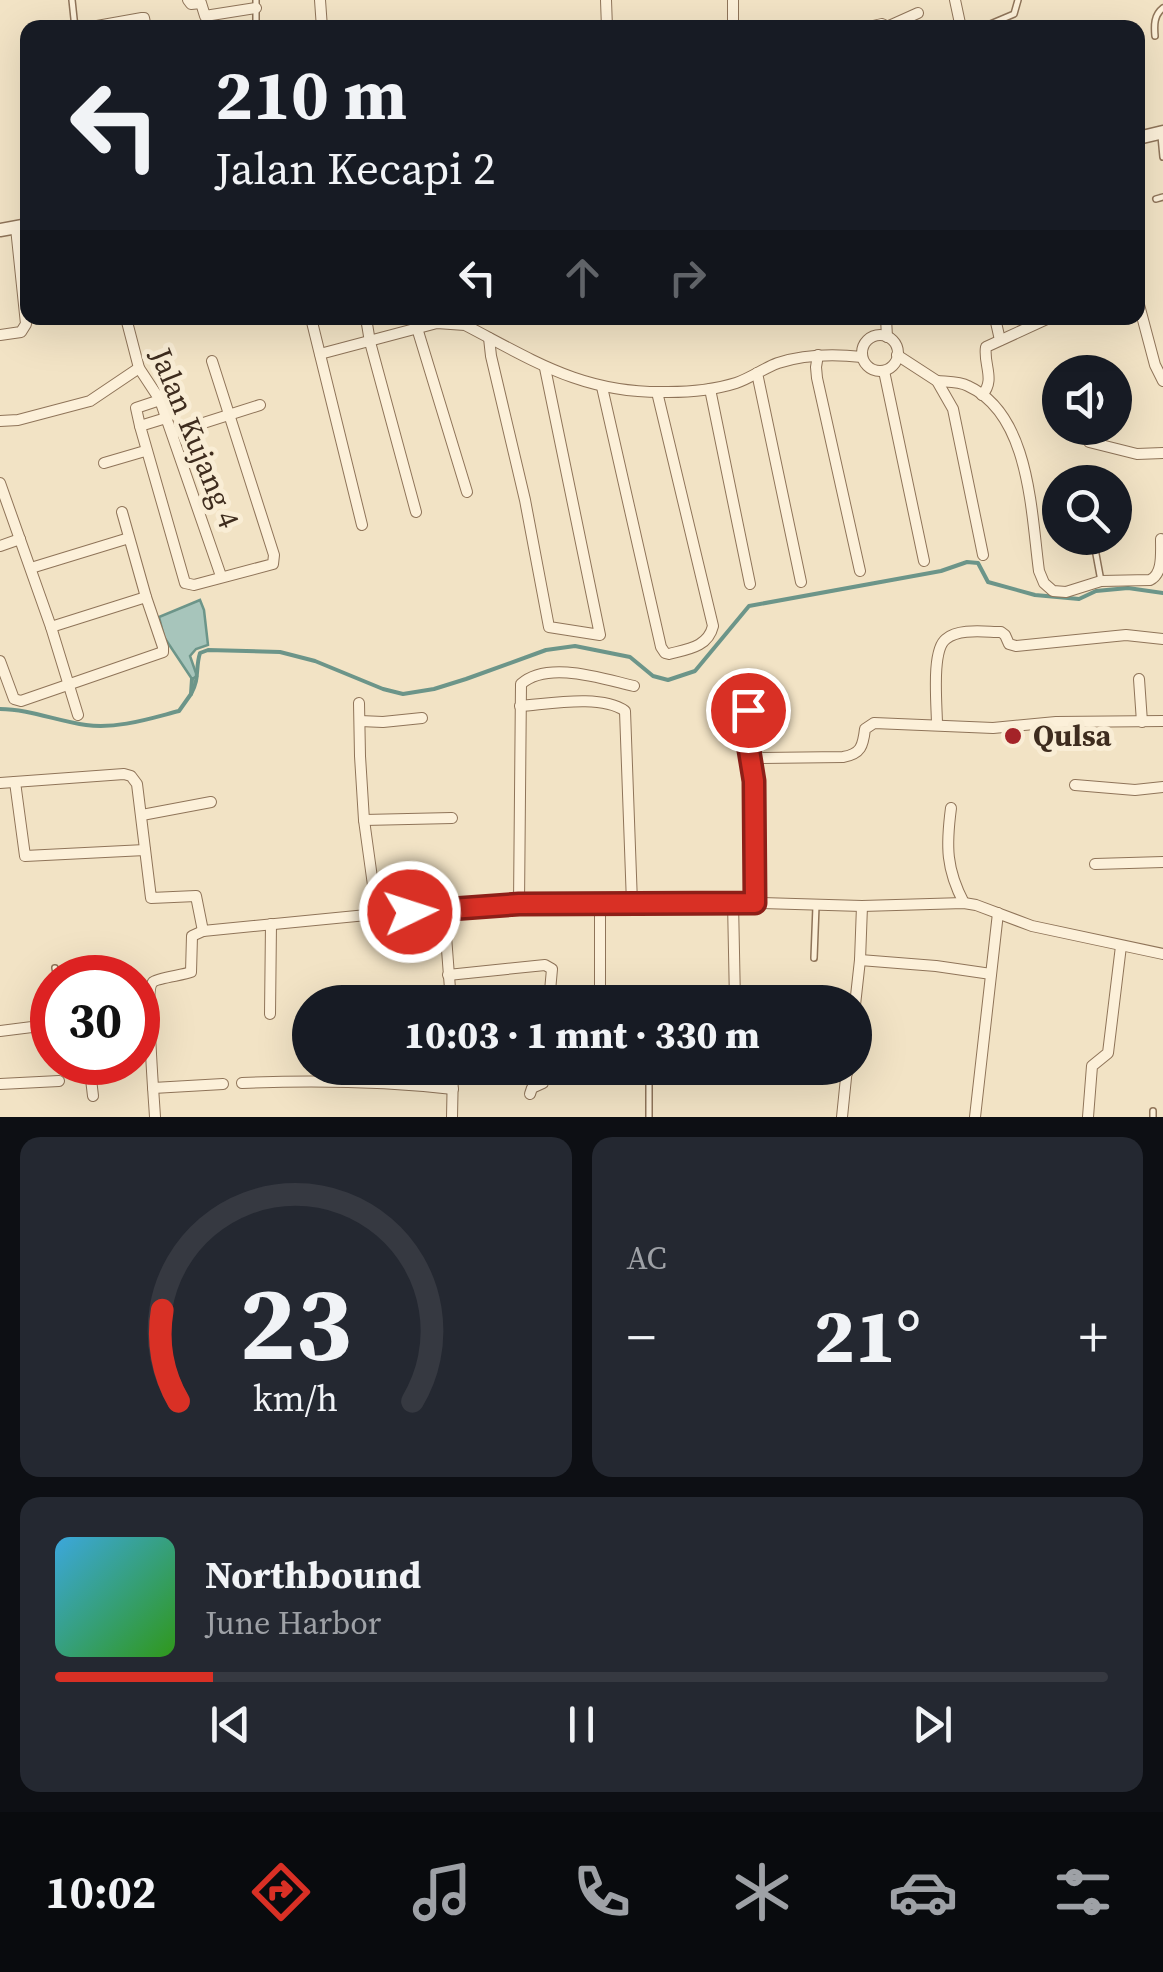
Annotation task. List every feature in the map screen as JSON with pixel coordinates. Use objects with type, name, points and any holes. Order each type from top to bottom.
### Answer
[{"type":"street","points":[[188,0],[191,4],[201,3],[205,16],[256,4]]},
{"type":"street","points":[[904,20],[918,13]]},
{"type":"street","points":[[1145,324],[1163,381]]},
{"type":"street","points":[[0,336],[21,332],[25,325]]},
{"type":"street","name":"Jalan Kujang 4","points":[[128,325],[139,368],[160,400],[222,576]]},
{"type":"street","points":[[313,325],[362,525]]},
{"type":"street","points":[[367,325],[416,512]]},
{"type":"street","points":[[320,354],[427,325]]},
{"type":"street","points":[[466,325],[546,368],[602,387],[657,392],[710,390],[776,364],[818,355],[862,357],[872,370],[884,371],[893,365],[897,355],[895,344],[882,337],[866,342],[862,357]]},
{"type":"street","points":[[882,337],[883,325]]},
{"type":"street","points":[[996,325],[1000,340]]},
{"type":"street","points":[[982,394],[989,387],[990,378],[986,346],[1033,325]]},
{"type":"street","points":[[417,328],[467,492]]},
{"type":"street","points":[[489,338],[549,626],[600,635],[546,368]]},
{"type":"street","points":[[818,355],[817,378],[860,571]]},
{"type":"street","points":[[897,355],[937,381],[953,409],[983,555]]},
{"type":"street","points":[[160,400],[136,408],[185,583],[194,585],[274,562],[212,362]]},
{"type":"street","points":[[0,421],[90,402],[139,368]]},
{"type":"street","points":[[884,371],[924,561]]},
{"type":"street","points":[[757,373],[802,582]]},
{"type":"street","points":[[937,381],[963,383],[982,394],[1009,424],[1024,466],[1040,571],[1044,582],[1054,591],[1066,592],[1101,581],[1156,578],[1160,572],[1161,539]]},
{"type":"street","points":[[602,387],[661,647],[670,654],[699,645],[708,639],[714,626],[657,392]]},
{"type":"street","points":[[710,390],[750,584]]},
{"type":"street","points":[[172,433],[260,405]]},
{"type":"street","points":[[140,426],[166,418]]},
{"type":"street","points":[[1101,445],[1137,454],[1163,452]]},
{"type":"street","points":[[104,463],[146,451]]},
{"type":"street","points":[[0,483],[78,716]]},
{"type":"street","points":[[0,661],[14,699],[22,700],[162,652],[122,512]]},
{"type":"street","points":[[31,568],[128,538]]},
{"type":"street","points":[[0,546],[20,539]]},
{"type":"street","points":[[51,627],[146,597]]},
{"type":"street","points":[[937,724],[936,666],[939,648],[948,637],[1001,632],[1011,646],[1126,635],[1163,639]]},
{"type":"street","points":[[519,904],[522,684],[532,676],[568,672],[634,686]]},
{"type":"street","points":[[1139,680],[1142,722]]},
{"type":"street","points":[[520,706],[595,702],[617,705],[625,711],[632,903]]},
{"type":"street","points":[[359,704],[364,820],[377,914]]},
{"type":"street","points":[[748,710],[746,732],[754,781],[755,903]]},
{"type":"street","points":[[360,721],[422,718]]},
{"type":"street","points":[[752,758],[844,758],[860,750],[870,724],[992,728],[1056,722],[1163,721]]},
{"type":"street","points":[[0,783],[124,774],[135,779],[151,898],[196,896],[198,933],[192,972],[160,980]]},
{"type":"street","points":[[15,782],[25,856],[145,850]]},
{"type":"street","points":[[1075,785],[1135,790],[1163,787]]},
{"type":"street","points":[[142,816],[211,802]]},
{"type":"street","points":[[951,808],[947,835],[950,868],[964,903]]},
{"type":"street","points":[[364,820],[452,818]]},
{"type":"street","points":[[1095,864],[1163,862]]},
{"type":"street","points":[[733,902],[735,985]]},
{"type":"street","points":[[600,903],[600,985]]},
{"type":"street","points":[[198,933],[519,904],[964,903],[1032,926],[1163,954]]},
{"type":"street","points":[[857,985],[862,906]]},
{"type":"street","points":[[444,910],[449,985]]},
{"type":"street","points":[[975,1117],[998,913]]},
{"type":"street","points":[[270,924],[270,1014]]},
{"type":"street","points":[[1088,1117],[1092,1066],[1108,1053],[1121,946]]},
{"type":"street","points":[[860,960],[991,974]]},
{"type":"street","points":[[448,976],[545,965],[552,969],[551,985]]},
{"type":"street","points":[[0,1031],[30,1027]]},
{"type":"street","points":[[242,1083],[342,1080],[453,1089]]},
{"type":"street","points":[[0,1084],[30,1082]]},
{"type":"street","points":[[153,1088],[223,1084]]},
{"type":"street","points":[[92,1085],[93,1096]]},
{"type":"street","points":[[153,1085],[155,1117]]},
{"type":"street","points":[[452,1117],[453,1085]]},
{"type":"street","points":[[530,1094],[532,1088],[541,1085]]},
{"type":"street","points":[[842,1117],[845,1085]]},
{"type":"lane","points":[[1000,20],[1014,14],[1018,0]]},
{"type":"lane","points":[[1155,36],[1154,22],[1163,8]]},
{"type":"lane","points":[[1162,132],[1163,157]]},
{"type":"lane","points":[[1096,555],[1101,581]]},
{"type":"lane","points":[[814,958],[816,904]]},
{"type":"lane","points":[[648,1085],[649,1117]]},
{"type":"water","points":[[200,600],[208,645],[190,656],[197,676],[192,679],[164,637],[159,617]]},
{"type":"waterway","points":[[191,694],[200,653],[208,650],[280,652],[403,694],[434,689],[546,650],[575,646],[630,657],[653,676],[668,680],[695,671],[749,606],[941,571],[967,562],[978,563],[988,582],[1035,595],[1079,599],[1096,591],[1128,588],[1163,593]]},
{"type":"waterway","points":[[0,709],[86,725],[121,724],[179,711],[191,694],[192,679]]},
{"type":"place","name":"Qulsa","points":[[1013,736]]},
{"type":"route","points":[[410,912],[519,904],[755,903],[754,781],[746,732],[748,710]]}]
